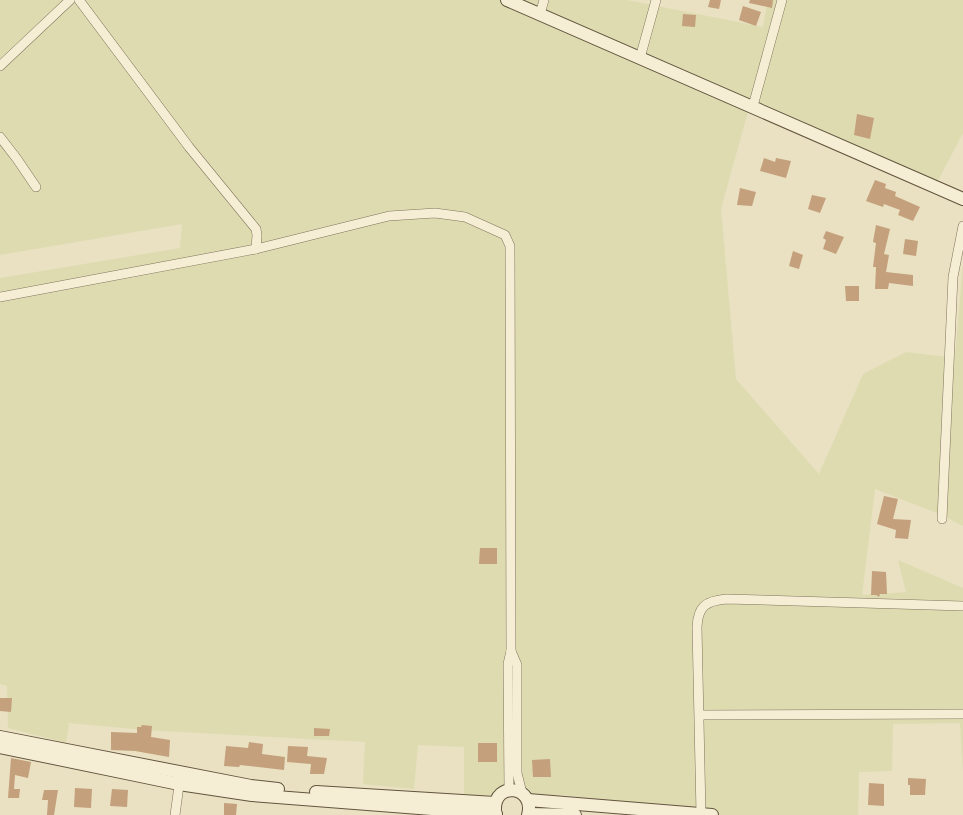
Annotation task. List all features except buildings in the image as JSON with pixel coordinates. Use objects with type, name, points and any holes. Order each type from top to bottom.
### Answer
[{"type":"street","points":[[0,66],[70,0]]},
{"type":"street","points":[[79,0],[189,147],[256,229],[256,249]]},
{"type":"street","points":[[507,0],[963,199]]},
{"type":"street","points":[[540,14],[544,0]]},
{"type":"street","points":[[640,58],[656,0]]},
{"type":"street","points":[[753,106],[782,0]]},
{"type":"street","points":[[0,137],[36,187]]},
{"type":"street","points":[[0,297],[256,249],[389,216],[435,212],[465,217],[505,235],[510,246],[511,651],[508,664],[509,790]]},
{"type":"street","points":[[942,519],[953,277],[963,226]]},
{"type":"street","points":[[509,790],[525,797],[707,814],[700,716],[697,620],[699,612],[706,604],[715,600],[963,606]]},
{"type":"street","points":[[511,651],[517,665],[517,772],[525,797],[530,804],[529,814],[575,815]]},
{"type":"street","points":[[700,716],[963,714]]},
{"type":"street","points":[[0,738],[180,778]]},
{"type":"street","points":[[0,747],[180,778],[496,811],[500,795],[509,790]]},
{"type":"street","points":[[174,815],[180,778]]},
{"type":"shaded area","points":[[0,0],[627,0],[763,27],[768,0],[963,0],[963,133],[933,190],[749,108],[721,209],[736,379],[819,474],[863,374],[906,352],[955,358],[963,263],[963,526],[942,515],[875,489],[862,595],[906,592],[898,560],[963,588],[963,771],[960,723],[893,724],[892,771],[859,772],[858,815],[695,815],[695,812],[565,795],[464,795],[464,747],[418,745],[414,789],[363,784],[365,742],[144,730],[69,723],[66,743],[8,728],[7,686],[0,684],[0,278],[180,248],[182,224],[0,255]]}]
